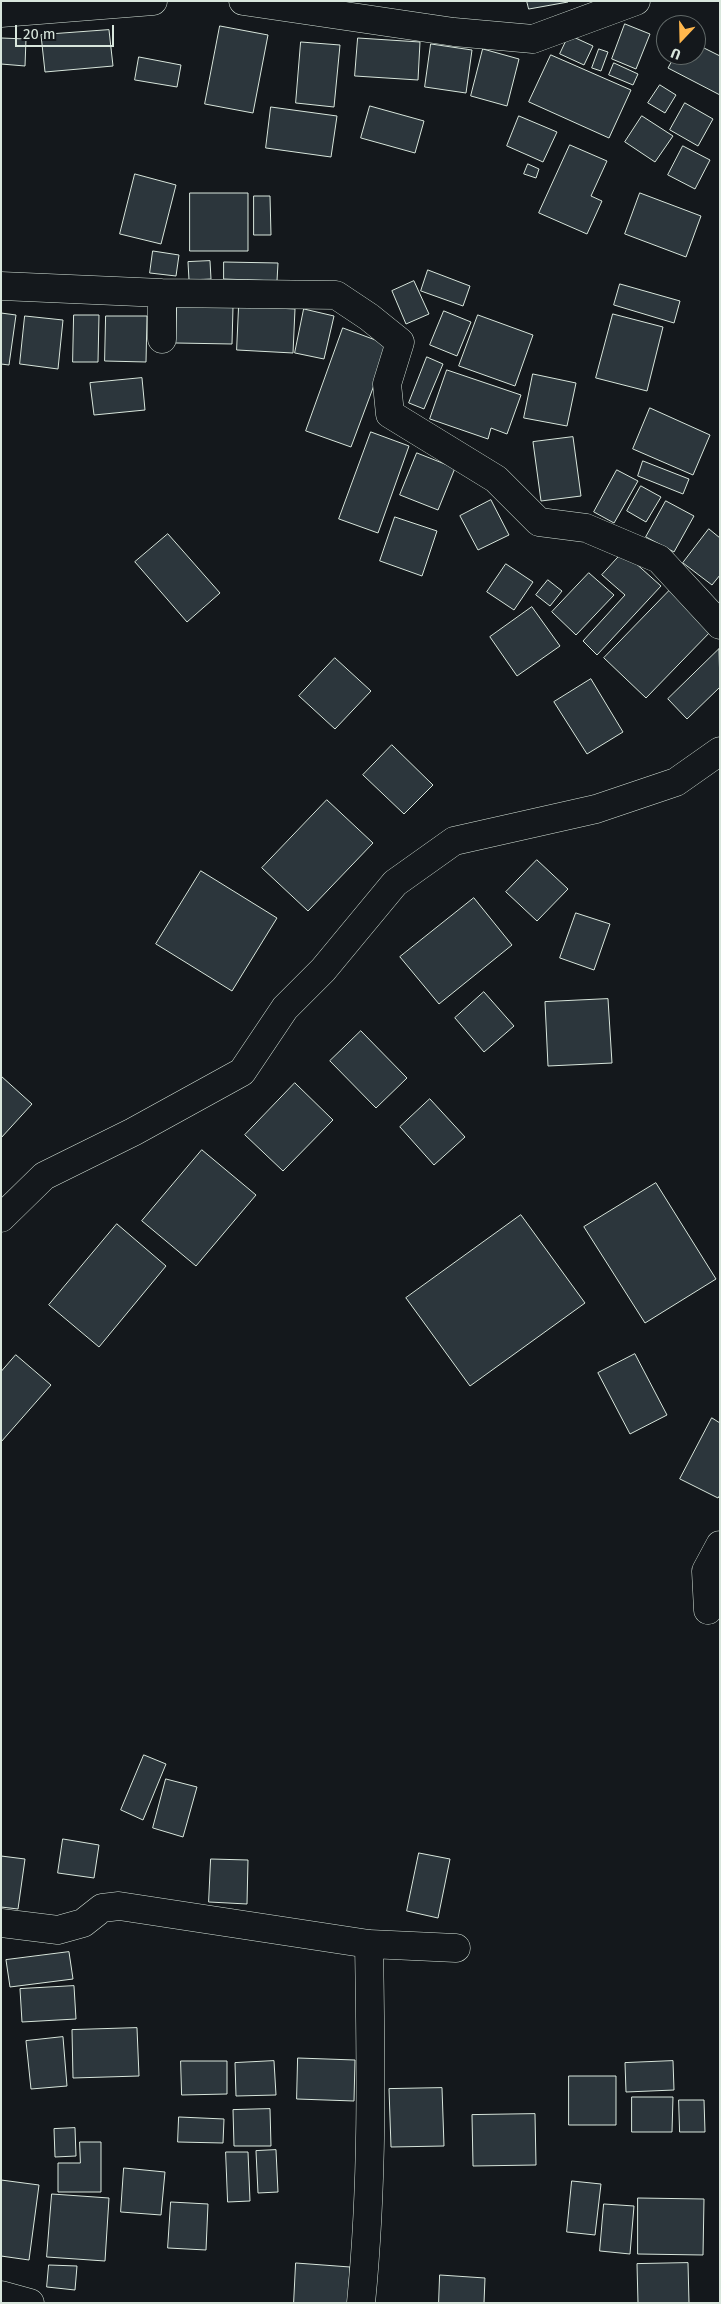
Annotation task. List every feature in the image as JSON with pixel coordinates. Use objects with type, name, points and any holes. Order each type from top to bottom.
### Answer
[{"type":"street","points":[[1,13],[154,1]]},
{"type":"street","points":[[243,1],[454,32],[533,39],[636,1]]},
{"type":"street","points":[[1,286],[162,293],[336,295],[369,317],[400,342],[387,384],[390,414],[496,479],[539,522],[586,528],[659,558],[720,625]]},
{"type":"street","points":[[162,293],[162,339]]},
{"type":"street","points":[[1,1218],[44,1176],[133,1132],[242,1072],[285,1008],[323,970],[395,883],[454,841],[596,809],[676,782],[720,751]]},
{"type":"street","points":[[708,1610],[706,1571],[720,1545]]},
{"type":"street","points":[[1,1923],[58,1930],[83,1923],[102,1908],[119,1906],[369,1944],[456,1948]]},
{"type":"street","points":[[361,2303],[369,2194],[371,2123],[369,1944]]},
{"type":"street","points":[[1,2295],[30,2303]]},
{"type":"building","points":[[527,1],[568,1],[568,2],[529,9]]},
{"type":"building","points":[[625,24],[650,34],[636,69],[612,59]]},
{"type":"building","points":[[220,26],[268,35],[253,113],[205,104]]},
{"type":"building","points":[[109,30],[113,66],[45,72],[41,35]]},
{"type":"building","points":[[569,35],[593,46],[584,65],[560,54]]},
{"type":"building","points":[[1,38],[26,39],[25,66],[1,64]]},
{"type":"building","points":[[358,38],[420,42],[418,80],[355,76]]},
{"type":"building","points":[[301,42],[340,45],[334,107],[296,103]]},
{"type":"building","points":[[431,44],[472,50],[466,93],[425,87]]},
{"type":"building","points":[[483,49],[519,59],[507,106],[471,96]]},
{"type":"building","points":[[599,49],[608,52],[601,71],[592,68]]},
{"type":"building","points":[[706,49],[720,56],[720,95],[668,68],[670,65],[706,65]]},
{"type":"building","points":[[551,55],[631,90],[609,138],[529,102]]},
{"type":"building","points":[[139,57],[181,65],[177,87],[135,80]]},
{"type":"building","points":[[614,63],[638,74],[633,85],[609,75]]},
{"type":"building","points":[[660,85],[676,95],[665,113],[648,103]]},
{"type":"building","points":[[685,103],[713,119],[698,146],[670,130]]},
{"type":"building","points":[[370,106],[424,121],[415,153],[361,138]]},
{"type":"building","points":[[271,107],[337,116],[331,157],[266,148]]},
{"type":"building","points":[[519,116],[557,132],[543,162],[507,146]]},
{"type":"building","points":[[642,116],[673,136],[655,162],[625,142]]},
{"type":"building","points":[[570,145],[607,161],[591,196],[602,201],[587,234],[539,213]]},
{"type":"building","points":[[683,146],[710,160],[695,189],[668,175]]},
{"type":"building","points":[[528,164],[539,169],[536,178],[524,174]]},
{"type":"building","points":[[135,174],[176,185],[161,244],[120,234]]},
{"type":"building","points":[[190,193],[248,193],[248,251],[190,251]]},
{"type":"building","points":[[640,193],[701,216],[686,257],[625,234]]},
{"type":"building","points":[[254,196],[270,196],[271,235],[254,235]]},
{"type":"building","points":[[153,251],[179,255],[176,276],[150,273]]},
{"type":"building","points":[[210,261],[211,279],[189,280],[188,262]]},
{"type":"building","points":[[224,262],[278,263],[277,281],[224,279]]},
{"type":"building","points":[[428,270],[470,286],[463,306],[421,291]]},
{"type":"building","points":[[414,281],[429,314],[406,324],[392,291]]},
{"type":"building","points":[[620,284],[680,301],[674,323],[614,305]]},
{"type":"building","points":[[177,306],[233,307],[232,344],[176,343]]},
{"type":"building","points":[[239,306],[295,309],[293,353],[237,350]]},
{"type":"building","points":[[304,309],[334,316],[324,359],[295,353]]},
{"type":"building","points":[[444,311],[471,322],[457,356],[430,345]]},
{"type":"building","points":[[1,313],[16,315],[9,365],[1,364]]},
{"type":"building","points":[[613,314],[663,327],[647,391],[596,378]]},
{"type":"building","points":[[74,315],[99,315],[98,362],[73,362]]},
{"type":"building","points":[[478,315],[533,335],[515,386],[459,366]]},
{"type":"building","points":[[25,316],[63,320],[58,369],[20,364]]},
{"type":"building","points":[[106,316],[147,316],[146,362],[105,361]]},
{"type":"building","points":[[343,328],[389,345],[351,447],[306,431]]},
{"type":"building","points":[[427,357],[443,364],[424,409],[409,403]]},
{"type":"building","points":[[447,370],[521,395],[507,434],[491,428],[488,439],[430,419]]},
{"type":"building","points":[[533,374],[576,383],[567,426],[524,418]]},
{"type":"building","points":[[142,378],[145,410],[94,415],[90,383]]},
{"type":"building","points":[[650,408],[710,435],[693,475],[633,449]]},
{"type":"building","points":[[371,432],[409,446],[378,533],[339,519]]},
{"type":"building","points":[[573,437],[581,496],[541,501],[533,442]]},
{"type":"building","points":[[417,453],[455,468],[438,510],[400,495]]},
{"type":"building","points":[[643,461],[689,479],[683,494],[638,476]]},
{"type":"building","points":[[617,470],[638,481],[614,523],[594,512]]},
{"type":"building","points":[[641,486],[661,497],[646,522],[627,511]]},
{"type":"building","points":[[491,500],[509,535],[478,550],[460,516]]},
{"type":"building","points":[[666,501],[694,516],[674,552],[646,537]]},
{"type":"building","points":[[395,517],[437,531],[422,576],[380,561]]},
{"type":"building","points":[[709,529],[720,538],[720,575],[712,585],[683,563]]},
{"type":"building","points":[[168,534],[220,593],[187,622],[135,562]]},
{"type":"building","points":[[623,552],[661,586],[597,655],[583,641],[625,595],[602,575]]},
{"type":"building","points":[[506,564],[533,582],[514,610],[487,592]]},
{"type":"building","points":[[589,573],[614,595],[576,635],[552,612]]},
{"type":"building","points":[[548,580],[562,591],[550,606],[536,595]]},
{"type":"building","points":[[671,589],[713,629],[646,698],[604,658]]},
{"type":"building","points":[[532,607],[560,646],[517,676],[490,637]]},
{"type":"building","points":[[719,649],[720,687],[687,719],[668,699]]},
{"type":"building","points":[[335,658],[371,691],[335,729],[299,696]]},
{"type":"building","points":[[591,679],[623,732],[587,754],[554,702]]},
{"type":"building","points":[[392,745],[433,785],[404,814],[363,775]]},
{"type":"building","points":[[327,800],[373,843],[308,911],[262,868]]},
{"type":"building","points":[[537,860],[568,889],[537,921],[506,892]]},
{"type":"building","points":[[201,871],[277,918],[232,991],[156,944]]},
{"type":"building","points":[[474,898],[512,945],[439,1004],[400,957]]},
{"type":"building","points":[[576,913],[610,924],[594,970],[560,958]]},
{"type":"building","points":[[484,992],[514,1026],[484,1052],[455,1018]]},
{"type":"building","points":[[608,999],[612,1063],[548,1066],[545,1002]]},
{"type":"building","points":[[361,1031],[407,1078],[376,1108],[330,1061]]},
{"type":"building","points":[[1,1076],[32,1104],[1,1138]]},
{"type":"building","points":[[295,1083],[333,1120],[283,1171],[245,1135]]},
{"type":"building","points":[[430,1099],[465,1137],[434,1165],[400,1127]]},
{"type":"building","points":[[202,1150],[256,1195],[196,1266],[142,1221]]},
{"type":"building","points":[[656,1183],[716,1279],[645,1323],[584,1227]]},
{"type":"building","points":[[521,1215],[585,1303],[470,1386],[406,1298]]},
{"type":"building","points":[[117,1224],[166,1266],[99,1347],[49,1305]]},
{"type":"building","points":[[635,1354],[667,1415],[630,1434],[598,1373]]},
{"type":"building","points":[[16,1355],[51,1385],[1,1442],[1,1372]]},
{"type":"building","points":[[712,1418],[720,1423],[720,1495],[718,1498],[680,1479]]},
{"type":"building","points":[[144,1755],[166,1764],[143,1820],[121,1810]]},
{"type":"building","points":[[166,1779],[197,1787],[183,1837],[153,1828]]},
{"type":"building","points":[[63,1839],[99,1845],[94,1878],[58,1873]]},
{"type":"building","points":[[419,1853],[450,1859],[438,1918],[407,1911]]},
{"type":"building","points":[[1,1856],[25,1859],[18,1909],[1,1907]]},
{"type":"building","points":[[211,1859],[248,1860],[247,1904],[209,1902]]},
{"type":"building","points":[[69,1952],[73,1979],[10,1987],[6,1960]]},
{"type":"building","points":[[74,1986],[76,2019],[22,2022],[20,1989]]},
{"type":"building","points":[[137,2028],[139,2076],[73,2078],[72,2030]]},
{"type":"building","points":[[63,2037],[67,2086],[31,2089],[26,2041]]},
{"type":"building","points":[[298,2058],[355,2060],[354,2101],[297,2099]]},
{"type":"building","points":[[181,2061],[227,2061],[227,2094],[182,2095]]},
{"type":"building","points":[[274,2061],[276,2095],[236,2096],[235,2063]]},
{"type":"building","points":[[673,2061],[674,2090],[626,2092],[625,2063]]},
{"type":"building","points":[[569,2076],[616,2076],[616,2125],[569,2125]]},
{"type":"building","points":[[442,2088],[444,2146],[391,2147],[389,2089]]},
{"type":"building","points":[[632,2097],[673,2097],[672,2132],[632,2132]]},
{"type":"building","points":[[679,2100],[704,2100],[705,2132],[680,2132]]},
{"type":"building","points":[[270,2109],[271,2146],[234,2146],[233,2110]]},
{"type":"building","points":[[535,2114],[536,2165],[473,2166],[472,2115]]},
{"type":"building","points":[[179,2117],[224,2119],[223,2143],[178,2142]]},
{"type":"building","points":[[75,2128],[76,2156],[55,2157],[54,2129]]},
{"type":"building","points":[[80,2142],[101,2142],[101,2192],[58,2192],[58,2163],[80,2163]]},
{"type":"building","points":[[276,2150],[278,2192],[258,2193],[256,2151]]},
{"type":"building","points":[[226,2152],[248,2152],[250,2201],[228,2202]]},
{"type":"building","points":[[124,2168],[165,2172],[161,2215],[121,2212]]},
{"type":"building","points":[[1,2180],[39,2185],[29,2260],[1,2256]]},
{"type":"building","points":[[572,2181],[601,2184],[595,2235],[567,2232]]},
{"type":"building","points":[[52,2194],[109,2198],[105,2261],[47,2257]]},
{"type":"building","points":[[638,2198],[704,2199],[703,2255],[638,2254]]},
{"type":"building","points":[[171,2202],[208,2204],[206,2250],[168,2248]]},
{"type":"building","points":[[604,2204],[634,2206],[630,2254],[600,2251]]},
{"type":"building","points":[[296,2263],[350,2267],[348,2303],[294,2303]]},
{"type":"building","points":[[688,2263],[689,2303],[638,2303],[637,2264]]},
{"type":"building","points":[[49,2265],[77,2266],[75,2290],[47,2287]]},
{"type":"building","points":[[440,2275],[485,2278],[484,2303],[439,2303]]}]
